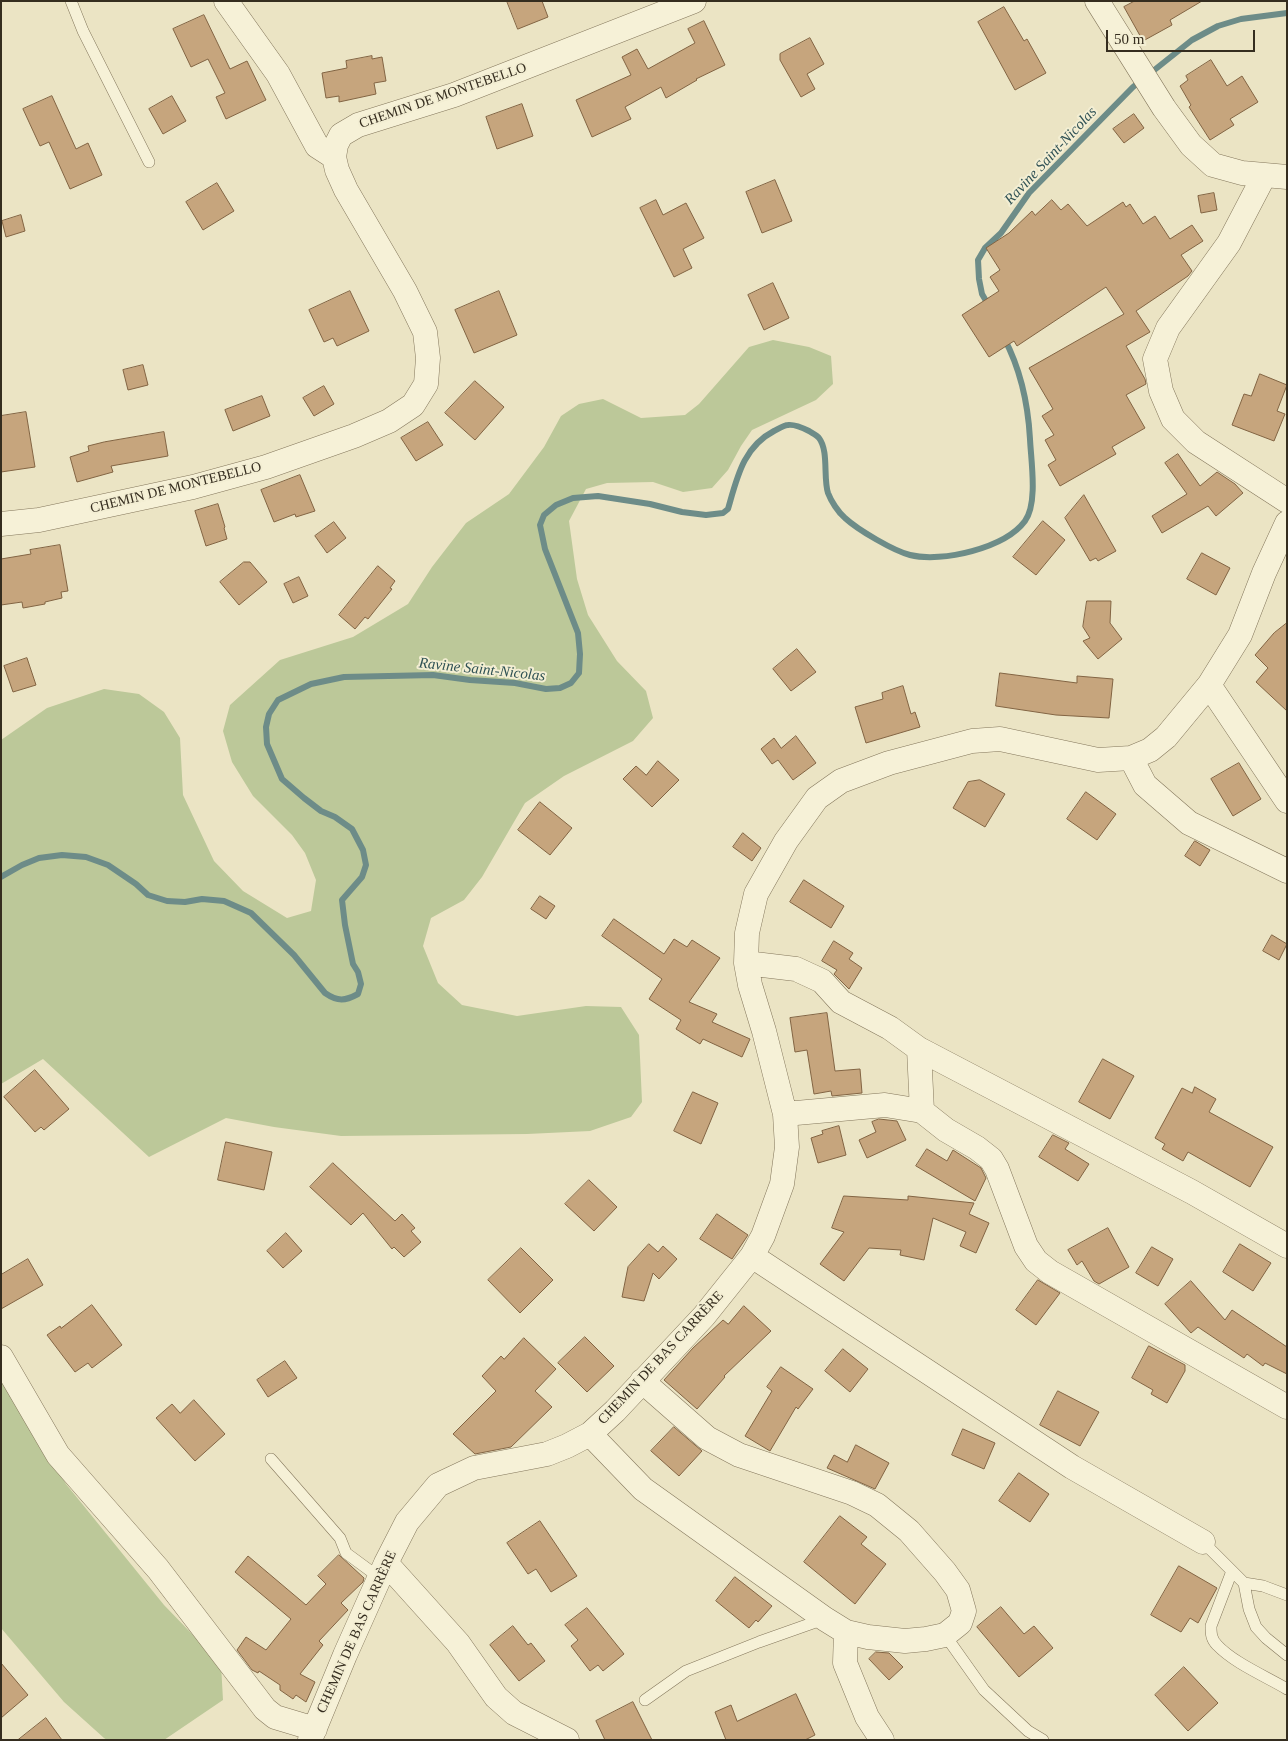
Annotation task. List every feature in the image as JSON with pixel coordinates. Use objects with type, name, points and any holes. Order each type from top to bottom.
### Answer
[{"type":"street","points":[[226,1],[278,74],[317,146],[334,157]]},
{"type":"street","name":"CHEMIN DE MONTEBELLO","points":[[1,524],[39,520],[184,489],[266,467],[354,436],[389,421],[414,405],[426,384],[428,358],[424,332],[405,290],[336,170],[334,157],[336,145],[342,135],[358,125],[454,95],[694,1]]},
{"type":"street","points":[[1097,1],[1164,108],[1191,145],[1213,164],[1242,174],[1275,176]]},
{"type":"street","points":[[1275,176],[1230,244],[1168,328],[1156,359],[1161,391],[1173,419],[1196,442],[1287,501]]},
{"type":"street","name":"CHEMIN DE BAS CARRÈRE","points":[[312,1734],[383,1570],[407,1522],[438,1485],[474,1468],[547,1454],[590,1434],[615,1411],[704,1316],[752,1256],[763,1236],[782,1184],[786,1147],[785,1114],[750,985],[746,963],[747,933],[756,894],[786,841],[817,798],[841,781],[889,763],[972,741],[1000,739],[1098,760],[1131,758],[1150,750],[1166,737],[1209,685],[1240,635],[1287,523]]},
{"type":"street","points":[[1209,685],[1287,801]]},
{"type":"street","points":[[1131,758],[1145,785],[1189,823],[1287,870]]},
{"type":"street","points":[[746,963],[796,969],[822,981],[841,1002],[890,1028],[919,1049],[1192,1192],[1287,1246]]},
{"type":"street","points":[[919,1049],[922,1111]]},
{"type":"street","points":[[785,1114],[885,1105],[922,1111],[946,1130],[977,1148],[991,1159],[997,1169],[1026,1246],[1036,1261],[1059,1278],[1287,1407]]},
{"type":"street","points":[[752,1256],[1072,1467],[1203,1542]]},
{"type":"street","points":[[1,1357],[58,1455],[158,1569],[265,1709],[274,1717],[312,1734]]},
{"type":"street","points":[[590,1434],[643,1488],[824,1619],[846,1632],[905,1642],[926,1640],[945,1635],[960,1623],[964,1611],[963,1601],[946,1572],[909,1531],[877,1505],[852,1493],[740,1455],[707,1438],[642,1381]]},
{"type":"street","points":[[383,1570],[458,1643],[496,1697],[514,1713],[567,1740]]},
{"type":"street","points":[[846,1632],[844,1663],[867,1717],[882,1740]]},
{"type":"lane","points":[[71,1],[83,31],[149,162]]},
{"type":"lane","points":[[271,1459],[340,1538],[346,1553],[383,1570]]},
{"type":"lane","points":[[1203,1542],[1244,1583],[1249,1609],[1256,1627],[1287,1655]]},
{"type":"lane","points":[[1232,1571],[1210,1626],[1211,1635],[1216,1644],[1232,1657],[1287,1689]]},
{"type":"lane","points":[[1244,1583],[1263,1586],[1287,1595]]},
{"type":"lane","points":[[645,1700],[686,1671],[824,1619]]},
{"type":"lane","points":[[945,1635],[984,1690],[1028,1731],[1043,1740]]},
{"type":"green space","points":[[773,340],[809,347],[831,356],[833,384],[816,400],[752,430],[728,470],[712,488],[683,492],[653,482],[607,483],[586,489],[569,521],[577,579],[588,615],[617,661],[646,691],[653,718],[633,741],[564,776],[525,803],[482,877],[464,900],[431,918],[423,946],[438,983],[462,1005],[517,1016],[586,1006],[621,1007],[639,1035],[642,1102],[631,1117],[590,1131],[527,1134],[341,1136],[226,1118],[149,1157],[43,1059],[1,1084],[1,740],[47,708],[104,689],[139,694],[164,712],[180,738],[183,795],[214,861],[243,891],[287,918],[311,911],[316,880],[305,853],[292,835],[253,796],[232,762],[223,731],[230,705],[280,660],[353,637],[408,604],[432,567],[466,523],[509,494],[544,447],[561,416],[579,404],[603,399],[641,418],[685,415],[699,404],[749,347]]},
{"type":"green space","points":[[1,1369],[66,1484],[164,1605],[221,1664],[223,1700],[164,1740],[107,1740],[104,1738],[64,1702],[1,1628]]},
{"type":"building","points":[[507,1],[542,1],[548,17],[518,29]]},
{"type":"building","points":[[1135,1],[1202,1],[1170,20],[1172,25],[1143,41],[1124,7]]},
{"type":"building","points":[[1004,7],[1024,41],[1027,39],[1046,73],[1015,90],[978,22]]},
{"type":"building","points":[[204,15],[230,69],[247,61],[266,100],[226,119],[216,97],[225,93],[208,59],[191,67],[173,29]]},
{"type":"building","points":[[704,21],[725,65],[696,79],[666,98],[661,87],[625,107],[631,119],[592,137],[576,100],[631,75],[622,57],[637,49],[648,69],[695,43],[688,29]]},
{"type":"building","points":[[810,38],[824,64],[807,74],[815,89],[801,97],[780,60],[780,54]]},
{"type":"building","points":[[372,56],[372,59],[382,57],[386,81],[374,83],[376,94],[339,102],[339,96],[326,98],[322,73],[347,68],[346,61]]},
{"type":"building","points":[[1211,60],[1227,86],[1242,76],[1258,102],[1230,119],[1234,125],[1210,140],[1189,107],[1191,105],[1180,86],[1188,80],[1186,76]]},
{"type":"building","points":[[52,96],[76,149],[88,143],[102,175],[70,189],[49,142],[40,146],[23,109]]},
{"type":"building","points":[[172,96],[186,121],[163,134],[149,109]]},
{"type":"building","points":[[522,104],[533,136],[497,149],[486,117]]},
{"type":"building","points":[[1134,114],[1144,128],[1124,143],[1113,129]]},
{"type":"building","points":[[775,180],[792,221],[762,233],[746,192]]},
{"type":"building","points":[[217,183],[234,211],[203,230],[186,202]]},
{"type":"building","points":[[1214,193],[1217,210],[1201,213],[1198,196]]},
{"type":"building","points":[[656,200],[663,215],[686,203],[704,238],[683,249],[692,268],[674,277],[640,208]]},
{"type":"building","points":[[1052,200],[1061,210],[1068,204],[1087,226],[1123,202],[1126,207],[1130,204],[1143,224],[1155,216],[1170,239],[1192,225],[1203,241],[1181,255],[1192,271],[1188,276],[1136,311],[1150,332],[1126,346],[1146,384],[1126,395],[1145,428],[1112,447],[1116,454],[1060,486],[1048,465],[1056,460],[1045,440],[1054,435],[1042,416],[1053,409],[1029,368],[1124,314],[1106,287],[1017,346],[1014,341],[989,357],[962,315],[999,291],[990,277],[1000,270],[986,248],[1009,233],[1032,211],[1035,215]]},
{"type":"building","points":[[21,215],[25,231],[6,237],[2,221]]},
{"type":"building","points":[[773,283],[789,318],[764,330],[748,295]]},
{"type":"building","points":[[350,291],[369,331],[337,346],[333,338],[324,342],[309,310]]},
{"type":"building","points":[[499,291],[517,335],[474,353],[455,310]]},
{"type":"building","points":[[143,365],[148,385],[128,390],[123,370]]},
{"type":"building","points":[[1260,374],[1287,385],[1277,411],[1285,414],[1274,441],[1232,425],[1244,394],[1251,396]]},
{"type":"building","points":[[475,381],[504,407],[475,440],[445,413]]},
{"type":"building","points":[[324,386],[334,404],[314,416],[303,398]]},
{"type":"building","points":[[262,396],[270,416],[233,431],[225,410]]},
{"type":"building","points":[[26,412],[35,467],[1,472],[1,416]]},
{"type":"building","points":[[428,422],[443,445],[416,461],[401,438]]},
{"type":"building","points":[[164,432],[168,456],[111,466],[113,472],[77,482],[70,457],[89,451],[88,446]]},
{"type":"building","points":[[1178,454],[1200,486],[1217,472],[1235,484],[1243,493],[1216,516],[1208,506],[1162,533],[1152,516],[1187,494],[1165,463]]},
{"type":"building","points":[[300,475],[315,511],[296,517],[295,514],[274,522],[261,490]]},
{"type":"building","points":[[1084,495],[1116,551],[1098,561],[1096,558],[1090,561],[1065,518]]},
{"type":"building","points":[[218,504],[227,539],[206,546],[195,511]]},
{"type":"building","points":[[1043,521],[1065,540],[1036,575],[1013,557]]},
{"type":"building","points":[[334,522],[346,538],[327,553],[315,536]]},
{"type":"building","points":[[60,545],[68,591],[61,592],[62,598],[45,602],[45,604],[23,608],[22,602],[1,605],[1,559],[31,554],[30,550]]},
{"type":"building","points":[[1202,553],[1230,568],[1216,595],[1187,579]]},
{"type":"building","points":[[244,562],[250,562],[267,582],[239,605],[220,582]]},
{"type":"building","points":[[378,566],[395,581],[390,588],[392,589],[368,619],[365,617],[355,629],[339,615]]},
{"type":"building","points":[[299,577],[308,596],[293,603],[284,584]]},
{"type":"building","points":[[1087,601],[1111,601],[1110,623],[1122,639],[1098,659],[1083,641],[1090,638],[1083,627]]},
{"type":"building","points":[[1287,623],[1287,711],[1256,682],[1268,668],[1255,655],[1274,633]]},
{"type":"building","points":[[797,649],[816,672],[791,691],[773,669]]},
{"type":"building","points":[[27,658],[36,685],[13,692],[4,666]]},
{"type":"building","points":[[1000,673],[1077,683],[1077,676],[1113,679],[1109,718],[1056,715],[996,706]]},
{"type":"building","points":[[903,686],[911,714],[915,712],[920,727],[866,743],[855,707],[883,699],[882,693]]},
{"type":"building","points":[[796,736],[816,763],[793,780],[778,760],[772,764],[761,749],[774,738],[781,748]]},
{"type":"building","points":[[658,761],[679,780],[652,807],[623,779],[636,766],[646,775]]},
{"type":"building","points":[[1239,763],[1261,799],[1233,816],[1211,779]]},
{"type":"building","points":[[980,780],[1005,794],[985,827],[953,808],[968,782]]},
{"type":"building","points":[[1086,792],[1116,814],[1097,840],[1067,819]]},
{"type":"building","points":[[540,802],[572,828],[550,855],[518,830]]},
{"type":"building","points":[[743,833],[761,848],[752,861],[733,847]]},
{"type":"building","points":[[1195,841],[1210,850],[1200,866],[1185,856]]},
{"type":"building","points":[[804,880],[844,906],[831,928],[790,902]]},
{"type":"building","points":[[540,896],[555,906],[546,919],[531,909]]},
{"type":"building","points":[[614,919],[664,954],[674,939],[687,947],[692,940],[720,958],[689,1002],[717,1014],[712,1022],[750,1039],[742,1057],[703,1039],[700,1044],[676,1029],[681,1020],[649,999],[662,979],[602,936]]},
{"type":"building","points":[[1272,935],[1287,944],[1279,960],[1263,951]]},
{"type":"building","points":[[834,941],[853,953],[849,959],[862,968],[849,989],[834,974],[837,970],[822,961]]},
{"type":"building","points":[[827,1013],[835,1071],[860,1069],[862,1093],[832,1096],[831,1091],[814,1094],[807,1050],[795,1052],[790,1018]]},
{"type":"building","points":[[1103,1059],[1134,1076],[1110,1119],[1079,1102]]},
{"type":"building","points":[[35,1070],[69,1109],[44,1130],[41,1127],[35,1132],[4,1097]]},
{"type":"building","points":[[1195,1087],[1216,1099],[1209,1112],[1273,1147],[1250,1187],[1188,1152],[1183,1161],[1162,1149],[1165,1144],[1155,1138],[1182,1088],[1192,1093]]},
{"type":"building","points":[[693,1092],[718,1103],[701,1144],[674,1131]]},
{"type":"building","points":[[879,1119],[897,1121],[906,1140],[867,1158],[859,1140],[876,1132],[872,1122]]},
{"type":"building","points":[[839,1126],[846,1155],[818,1163],[811,1138],[823,1134],[822,1131]]},
{"type":"building","points":[[1053,1135],[1069,1143],[1065,1149],[1089,1164],[1078,1181],[1039,1157]]},
{"type":"building","points":[[226,1142],[272,1152],[264,1190],[218,1180]]},
{"type":"building","points":[[927,1149],[947,1161],[953,1150],[981,1168],[986,1178],[975,1201],[916,1166]]},
{"type":"building","points":[[333,1163],[395,1221],[402,1214],[415,1228],[411,1231],[421,1242],[404,1257],[394,1247],[392,1249],[363,1213],[351,1225],[310,1187]]},
{"type":"building","points":[[589,1180],[617,1207],[594,1231],[565,1204]]},
{"type":"building","points":[[844,1196],[908,1200],[908,1196],[974,1203],[969,1214],[989,1223],[976,1253],[960,1246],[966,1232],[933,1218],[924,1260],[900,1255],[901,1250],[869,1248],[844,1281],[820,1264],[844,1232],[832,1228]]},
{"type":"building","points":[[717,1214],[748,1235],[732,1259],[700,1239]]},
{"type":"building","points":[[1108,1228],[1129,1267],[1099,1284],[1094,1281],[1082,1261],[1077,1265],[1068,1250]]},
{"type":"building","points":[[286,1233],[302,1251],[283,1268],[267,1251]]},
{"type":"building","points":[[649,1244],[658,1252],[663,1246],[677,1259],[659,1279],[653,1273],[644,1301],[622,1297],[628,1267]]},
{"type":"building","points":[[1240,1244],[1271,1263],[1253,1291],[1223,1272]]},
{"type":"building","points":[[1152,1247],[1173,1259],[1158,1286],[1136,1273]]},
{"type":"building","points":[[521,1248],[553,1280],[520,1313],[488,1280]]},
{"type":"building","points":[[28,1259],[43,1285],[1,1309],[1,1275]]},
{"type":"building","points":[[1038,1280],[1060,1293],[1036,1325],[1016,1310]]},
{"type":"building","points":[[1191,1281],[1225,1320],[1232,1310],[1287,1347],[1287,1374],[1265,1363],[1263,1366],[1247,1354],[1244,1358],[1198,1327],[1191,1333],[1165,1304]]},
{"type":"building","points":[[92,1305],[122,1345],[92,1368],[88,1363],[75,1372],[47,1335],[60,1326],[61,1328]]},
{"type":"building","points":[[744,1306],[771,1331],[724,1376],[697,1409],[664,1380],[693,1348],[723,1320],[728,1324]]},
{"type":"building","points":[[585,1337],[614,1366],[587,1392],[558,1363]]},
{"type":"building","points":[[524,1338],[556,1369],[535,1391],[552,1407],[511,1447],[475,1454],[453,1434],[496,1391],[482,1376],[501,1356],[504,1359]]},
{"type":"building","points":[[1149,1346],[1185,1365],[1185,1371],[1167,1403],[1151,1394],[1153,1390],[1132,1378]]},
{"type":"building","points":[[843,1349],[868,1369],[850,1392],[825,1371]]},
{"type":"building","points":[[285,1361],[297,1378],[268,1397],[257,1380]]},
{"type":"building","points":[[781,1367],[813,1389],[798,1409],[796,1407],[770,1451],[745,1436],[772,1391],[767,1387]]},
{"type":"building","points":[[1058,1391],[1099,1412],[1080,1446],[1040,1425]]},
{"type":"building","points":[[194,1400],[225,1434],[195,1461],[156,1418],[172,1404],[180,1413]]},
{"type":"building","points":[[674,1427],[702,1451],[679,1476],[651,1451]]},
{"type":"building","points":[[963,1429],[995,1443],[984,1469],[952,1455]]},
{"type":"building","points":[[856,1445],[889,1463],[875,1489],[827,1468],[834,1455],[847,1462]]},
{"type":"building","points":[[1019,1473],[1049,1494],[1030,1522],[999,1501]]},
{"type":"building","points":[[840,1516],[867,1537],[861,1544],[886,1564],[855,1604],[804,1562]]},
{"type":"building","points":[[540,1521],[577,1576],[551,1592],[536,1569],[528,1574],[507,1543]]},
{"type":"building","points":[[339,1555],[364,1578],[363,1582],[341,1603],[348,1610],[319,1641],[323,1645],[300,1674],[315,1682],[306,1702],[296,1695],[293,1699],[280,1690],[280,1685],[259,1671],[258,1673],[252,1670],[237,1650],[246,1637],[266,1650],[291,1619],[235,1572],[248,1556],[306,1605],[326,1584],[318,1576]]},
{"type":"building","points":[[1179,1566],[1217,1588],[1198,1623],[1190,1618],[1181,1632],[1151,1615]]},
{"type":"building","points":[[735,1577],[772,1606],[758,1622],[756,1620],[749,1628],[716,1601]]},
{"type":"building","points":[[1001,1607],[1024,1634],[1034,1626],[1053,1648],[1019,1677],[977,1627]]},
{"type":"building","points":[[587,1608],[624,1654],[603,1671],[598,1665],[590,1671],[571,1646],[578,1640],[565,1625]]},
{"type":"building","points":[[513,1626],[528,1645],[531,1643],[545,1661],[519,1681],[490,1645]]},
{"type":"building","points":[[876,1652],[889,1653],[903,1667],[889,1680],[869,1659]]},
{"type":"building","points":[[1,1663],[28,1695],[1,1718]]},
{"type":"building","points":[[1184,1667],[1218,1703],[1188,1731],[1155,1695]]},
{"type":"building","points":[[796,1694],[815,1735],[805,1740],[726,1740],[715,1712],[731,1705],[737,1721]]},
{"type":"building","points":[[633,1702],[652,1740],[605,1740],[596,1721]]},
{"type":"building","points":[[46,1718],[62,1740],[18,1740]]},
{"type":"waterway","name":"Ravine Saint-Nicolas","points":[[989,306],[982,294],[979,279],[978,260],[985,248],[1001,233],[1029,193],[1133,87],[1192,40],[1218,26],[1241,19],[1287,13]]},
{"type":"waterway","name":"Ravine Saint-Nicolas","points":[[1,877],[39,858],[62,855],[86,857],[108,865],[136,884],[148,895],[167,901],[185,902],[202,899],[224,901],[251,913],[294,955],[325,993],[342,1000],[358,994],[361,984],[358,972],[353,964],[342,900],[362,877],[366,865],[363,850],[352,829],[335,817],[321,811],[282,779],[267,744],[266,727],[269,714],[278,700],[311,684],[344,677],[433,675],[515,683],[546,689],[560,688],[571,683],[579,673],[578,633],[545,549],[540,525],[544,515],[556,505],[573,498],[598,496],[650,504],[682,512],[706,515],[723,513],[728,509],[738,475],[748,455],[763,438],[786,425],[799,426],[818,437],[824,450],[828,493],[833,503],[851,523],[886,545],[910,555],[939,557],[972,551],[1003,539],[1016,531],[1025,521],[1029,513],[1033,493],[1029,426],[1025,400],[1015,362],[1004,338]]}]
